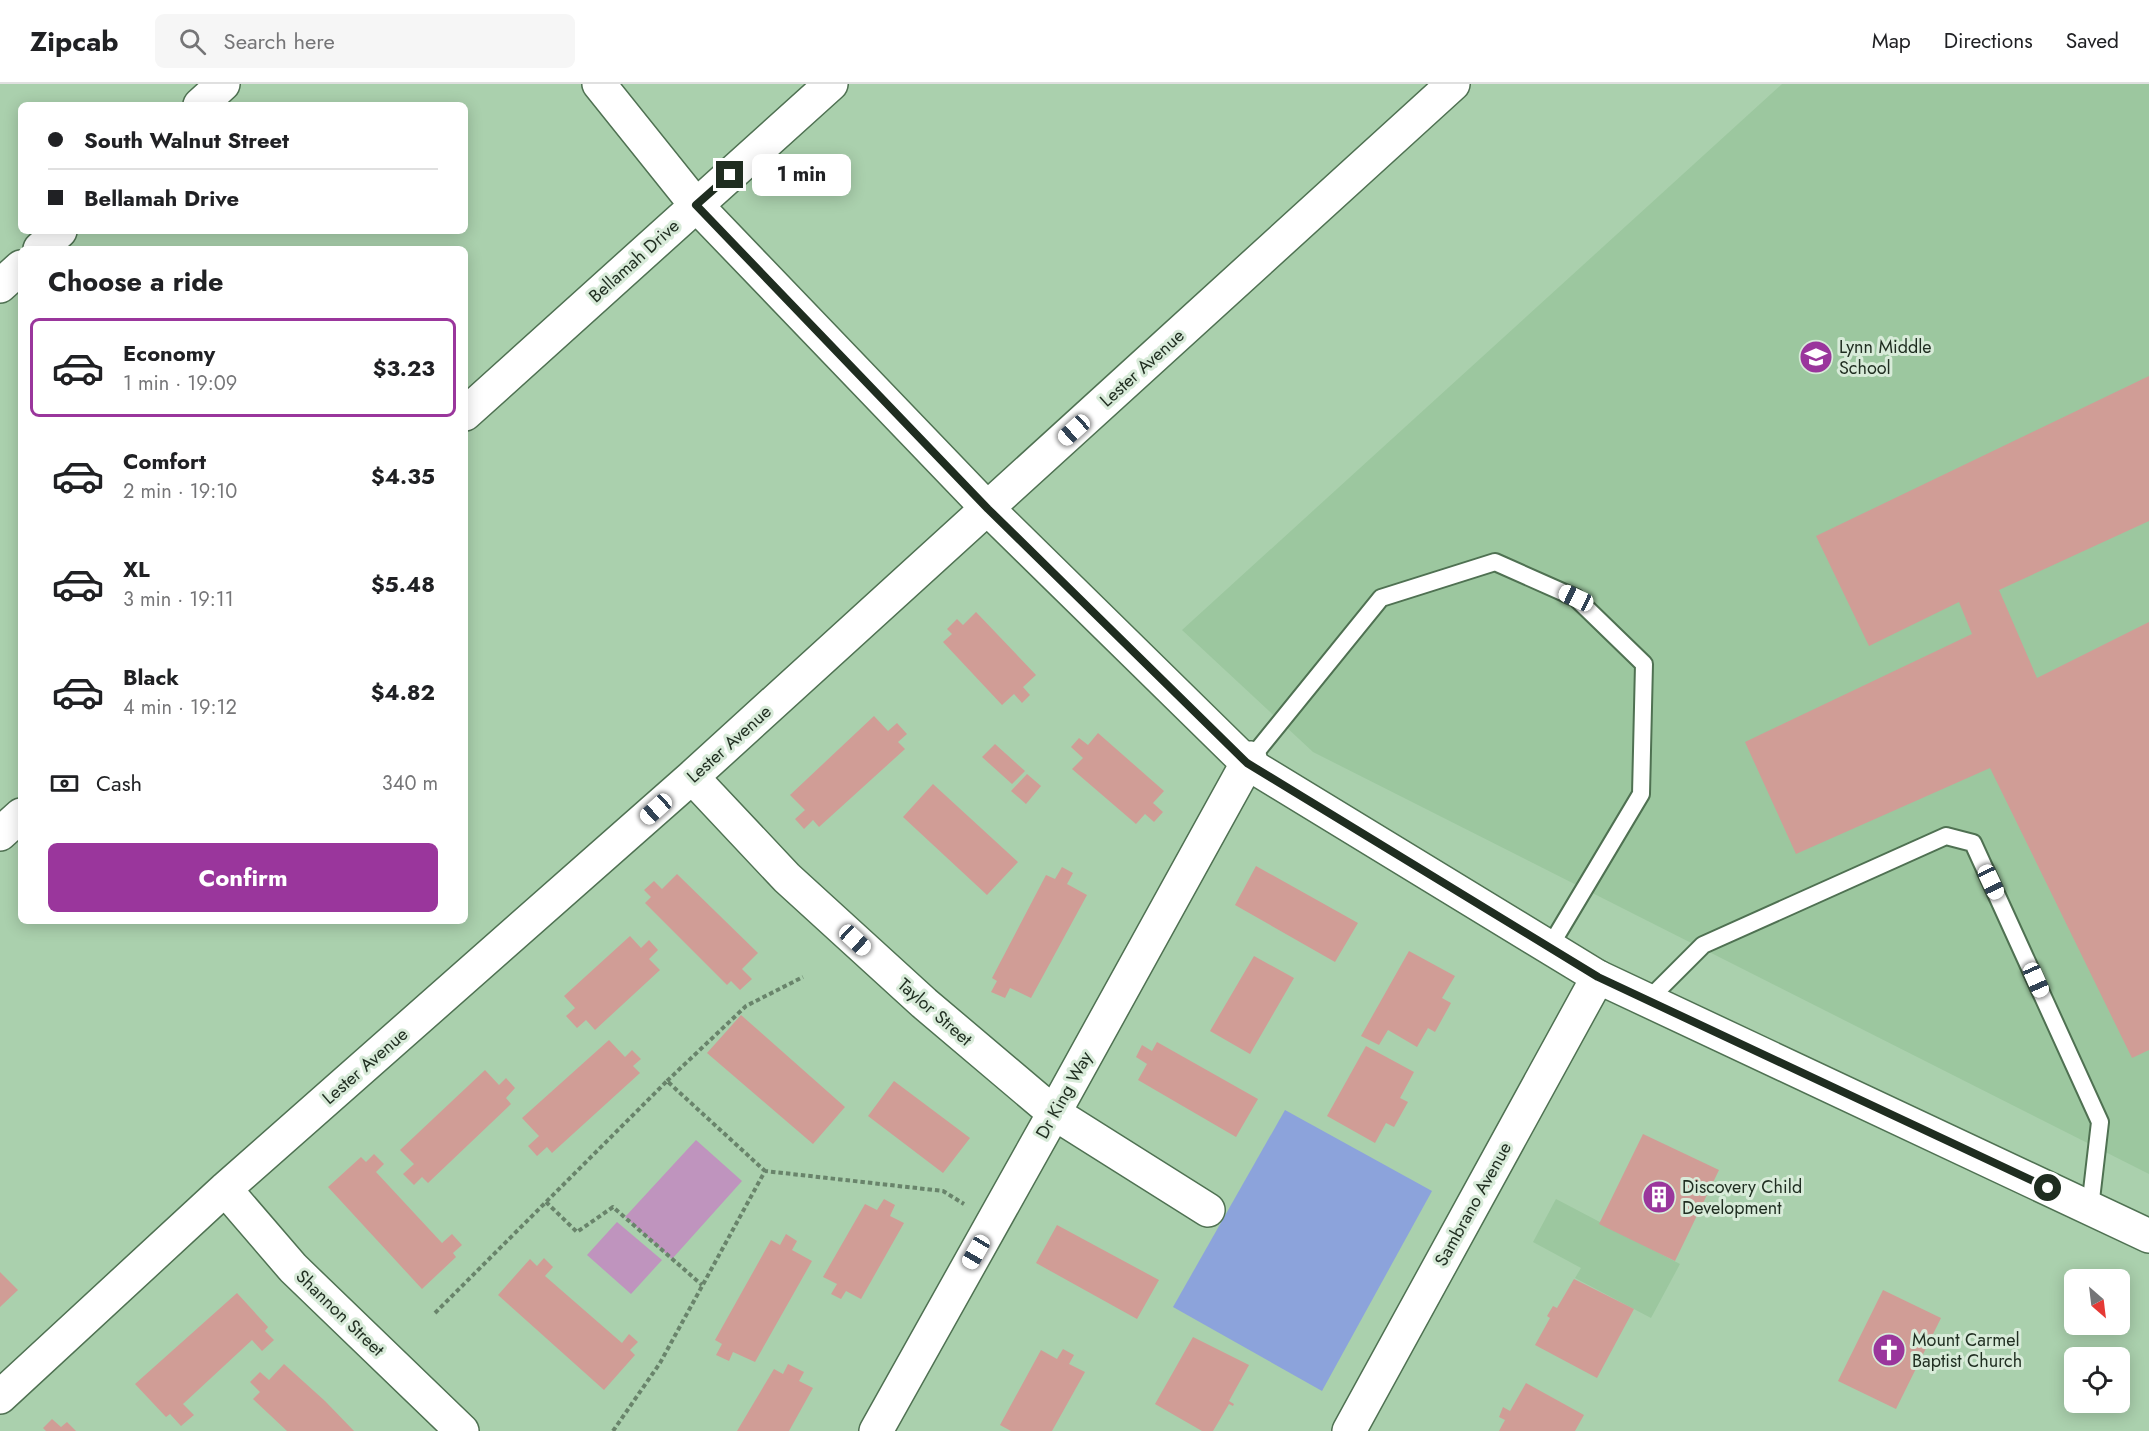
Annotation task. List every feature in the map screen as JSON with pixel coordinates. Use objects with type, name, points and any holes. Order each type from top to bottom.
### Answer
[{"type":"street","points":[[203,102],[223,84]]},
{"type":"street","points":[[599,84],[696,205],[988,509],[1248,760],[1598,977],[2149,1236]]},
{"type":"street","name":"Bellamah Drive","points":[[468,411],[831,84]]},
{"type":"street","name":"Lester Avenue","points":[[0,1397],[225,1189],[692,777],[1453,84]]},
{"type":"street","points":[[43,246],[57,234]]},
{"type":"street","points":[[0,286],[18,270]]},
{"type":"street","name":"Dr King Way","points":[[876,1431],[1248,760]]},
{"type":"street","name":"Taylor Street","points":[[692,777],[787,878],[924,1003],[1054,1113],[1208,1210]]},
{"type":"street","points":[[0,834],[18,818]]},
{"type":"street","name":"Sambrano Avenue","points":[[1349,1431],[1598,977]]},
{"type":"street","name":"Shannon Street","points":[[225,1189],[293,1268],[462,1431]]},
{"type":"lane","points":[[1248,760],[1381,598],[1495,562],[1576,598],[1644,664],[1641,794],[1549,948]]},
{"type":"lane","points":[[1647,1001],[1703,945],[1946,836],[1973,843],[2100,1122],[2090,1208]]},
{"type":"path","points":[[435,1313],[667,1081],[747,1006],[803,977]]},
{"type":"path","points":[[667,1081],[765,1171],[943,1191],[965,1204]]},
{"type":"path","points":[[613,1431],[660,1363],[765,1171]]},
{"type":"path","points":[[546,1202],[577,1232],[613,1207],[702,1285]]},
{"type":"shaded area","name":"Lynn Middle School","points":[[1782,84],[2149,84],[2149,1174],[1313,752],[1182,630]]},
{"type":"shaded area","points":[[696,1140],[742,1181],[672,1259],[625,1217]]},
{"type":"shaded area","points":[[1556,1199],[1680,1264],[1651,1318],[1575,1278],[1581,1268],[1533,1242]]},
{"type":"shaded area","points":[[617,1222],[662,1260],[631,1294],[587,1255]]},
{"type":"water","points":[[1285,1110],[1432,1191],[1322,1391],[1173,1307]]},
{"type":"building","points":[[2149,376],[2149,521],[1999,590],[2037,678],[2149,622],[2149,1050],[2132,1058],[1990,768],[1796,854],[1745,742],[1972,634],[1959,602],[1869,646],[1816,536]]},
{"type":"building","points":[[976,612],[1036,675],[1023,687],[1030,695],[1022,703],[1014,694],[1002,705],[943,642],[952,634],[947,629],[957,619],[963,625]]},
{"type":"building","points":[[874,716],[888,731],[897,723],[907,734],[898,742],[905,749],[819,827],[813,820],[804,829],[795,819],[805,810],[790,795]]},
{"type":"building","points":[[1098,733],[1164,791],[1153,803],[1163,812],[1154,822],[1145,814],[1136,824],[1072,769],[1083,758],[1071,747],[1079,738],[1088,745]]},
{"type":"building","points":[[995,744],[1025,771],[1012,784],[982,757]]},
{"type":"building","points":[[1027,774],[1041,786],[1026,804],[1011,791]]},
{"type":"building","points":[[933,784],[1018,862],[987,895],[903,817]]},
{"type":"building","points":[[1256,866],[1358,923],[1335,962],[1235,905]]},
{"type":"building","points":[[1062,867],[1073,873],[1067,884],[1087,895],[1031,998],[1010,988],[1005,998],[991,992],[997,981],[992,978],[1046,875],[1055,879]]},
{"type":"building","points":[[677,874],[758,953],[742,969],[752,979],[740,990],[731,981],[727,985],[645,903],[651,897],[644,890],[654,881],[662,889]]},
{"type":"building","points":[[630,936],[641,948],[649,940],[658,950],[649,959],[660,970],[595,1030],[586,1020],[577,1028],[566,1016],[575,1008],[564,996]]},
{"type":"building","points":[[1409,951],[1455,976],[1442,998],[1451,1003],[1435,1032],[1428,1028],[1417,1047],[1388,1030],[1379,1045],[1361,1036]]},
{"type":"building","points":[[1254,956],[1294,978],[1250,1054],[1210,1031]]},
{"type":"building","points":[[741,1015],[845,1107],[813,1144],[707,1053]]},
{"type":"building","points":[[609,1040],[625,1057],[632,1050],[641,1059],[633,1066],[640,1073],[552,1153],[547,1147],[537,1156],[528,1146],[539,1136],[522,1118]]},
{"type":"building","points":[[1157,1042],[1258,1099],[1236,1137],[1138,1080],[1147,1064],[1136,1057],[1142,1045],[1152,1051]]},
{"type":"building","points":[[1366,1046],[1414,1072],[1400,1098],[1408,1102],[1394,1127],[1386,1123],[1375,1143],[1327,1116]]},
{"type":"building","points":[[485,1070],[499,1085],[506,1078],[515,1088],[506,1098],[511,1104],[428,1183],[422,1177],[414,1185],[403,1174],[414,1164],[400,1150]]},
{"type":"building","points":[[894,1081],[970,1138],[943,1173],[868,1116]]},
{"type":"building","name":"Discovery Child Development","points":[[1643,1134],[1719,1170],[1675,1261],[1599,1224]]},
{"type":"building","points":[[374,1154],[384,1164],[376,1172],[442,1243],[452,1234],[462,1245],[453,1253],[456,1257],[422,1289],[328,1187],[361,1157],[366,1162]]},
{"type":"building","points":[[884,1199],[895,1205],[890,1216],[904,1223],[861,1299],[846,1291],[841,1299],[831,1294],[837,1284],[823,1277],[865,1204],[877,1210]]},
{"type":"building","points":[[1057,1225],[1159,1280],[1137,1319],[1036,1263]]},
{"type":"building","points":[[786,1234],[797,1241],[792,1250],[812,1261],[755,1362],[733,1352],[729,1361],[716,1355],[722,1344],[715,1340],[771,1240],[780,1245]]},
{"type":"building","points":[[544,1258],[553,1267],[545,1276],[622,1343],[629,1334],[638,1342],[630,1350],[635,1355],[604,1390],[498,1295],[530,1259],[537,1266]]},
{"type":"building","points":[[0,1272],[18,1290],[0,1307]]},
{"type":"building","points":[[1574,1279],[1634,1309],[1597,1378],[1535,1345],[1550,1318],[1547,1316],[1553,1306],[1557,1308]]},
{"type":"building","name":"Mount Carmel Baptist Church","points":[[1883,1290],[1941,1318],[1896,1409],[1838,1381]]},
{"type":"building","points":[[237,1293],[268,1327],[265,1331],[274,1340],[262,1351],[252,1340],[183,1404],[194,1415],[181,1426],[170,1414],[166,1417],[135,1384]]},
{"type":"building","points":[[1193,1337],[1249,1365],[1229,1401],[1234,1404],[1233,1406],[1229,1404],[1213,1431],[1202,1431],[1155,1404]]},
{"type":"building","points":[[1063,1349],[1074,1355],[1069,1364],[1085,1372],[1052,1431],[1011,1431],[1000,1425],[1041,1350],[1057,1359]]},
{"type":"building","points":[[284,1364],[354,1431],[287,1431],[253,1399],[260,1392],[250,1382],[260,1372],[269,1380]]},
{"type":"building","points":[[788,1364],[804,1372],[799,1381],[813,1388],[789,1431],[737,1431],[774,1369],[783,1374]]},
{"type":"building","points":[[1526,1383],[1584,1415],[1575,1431],[1499,1431],[1505,1420],[1499,1417],[1503,1407],[1510,1411]]},
{"type":"building","points":[[52,1419],[61,1427],[67,1422],[76,1431],[46,1431],[43,1428]]},
{"type":"place","name":"Lynn Middle School","points":[[1816,357]]},
{"type":"place","name":"Discovery Child Development","points":[[1659,1197]]},
{"type":"place","name":"Mount Carmel Baptist Church","points":[[1889,1350]]},
{"type":"route","points":[[730,175],[696,205],[988,509],[1247,763],[1598,977],[2048,1188]]}]
